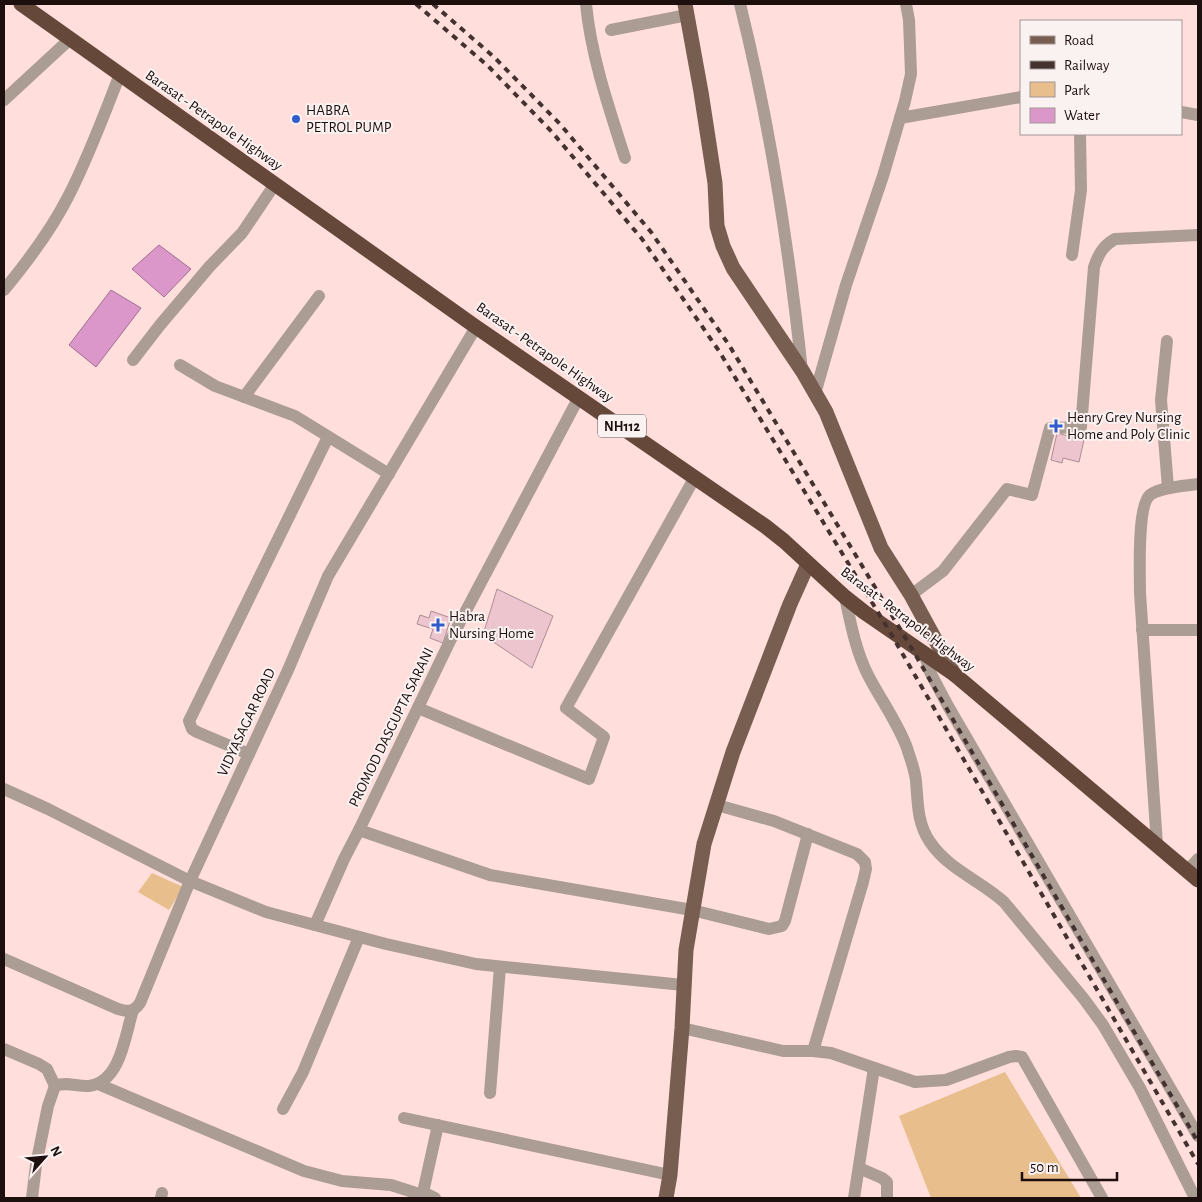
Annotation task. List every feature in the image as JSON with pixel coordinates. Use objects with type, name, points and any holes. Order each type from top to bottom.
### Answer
[{"type":"highway","name":"Barasat - Petrapole Highway","points":[[21,4],[476,327],[765,526],[864,612],[954,674],[1193,875]]},
{"type":"main road","points":[[686,10],[713,174],[716,226],[723,246],[733,268],[802,372],[826,412],[882,548],[911,595],[954,674]]},
{"type":"main road","points":[[666,1198],[670,1175],[682,1028],[686,950],[704,844],[733,752],[790,604],[808,564]]},
{"type":"street","points":[[586,4],[592,41],[606,99],[625,158]]},
{"type":"street","points":[[740,4],[765,115],[795,299],[802,372]]},
{"type":"street","points":[[815,394],[846,285],[900,118],[911,74],[909,20],[906,4]]},
{"type":"street","points":[[611,30],[686,10]]},
{"type":"street","points":[[4,100],[70,38]]},
{"type":"street","points":[[4,290],[22,268],[68,197],[87,156],[120,74]]},
{"type":"street","points":[[900,118],[1020,97]]},
{"type":"street","points":[[1182,112],[1198,115]]},
{"type":"street","points":[[1072,255],[1081,190],[1080,135]]},
{"type":"street","points":[[133,360],[210,266],[242,233],[275,184]]},
{"type":"street","points":[[911,595],[942,571],[1007,489],[1032,495],[1050,428],[1081,427],[1094,267],[1100,252],[1115,239],[1198,235]]},
{"type":"street","points":[[244,397],[319,296]]},
{"type":"street","name":"VIDYASAGAR ROAD","points":[[98,1084],[106,1080],[118,1061],[133,1010],[140,1003],[190,881],[288,670],[328,576],[476,327]]},
{"type":"street","points":[[1167,341],[1161,400],[1168,488]]},
{"type":"street","points":[[180,365],[207,383],[295,416],[389,474]]},
{"type":"street","name":"PROMOD DASGUPTA SARANI","points":[[315,925],[344,860],[454,633],[579,397]]},
{"type":"street","points":[[249,754],[197,732],[192,729],[189,721],[328,437]]},
{"type":"street","points":[[418,708],[589,778],[604,737],[566,708],[695,477]]},
{"type":"street","points":[[1157,845],[1142,630],[1139,556],[1145,500],[1151,494],[1168,488],[1198,484]]},
{"type":"street","points":[[845,597],[859,654],[869,677],[906,745],[916,779],[918,816],[930,841],[954,868],[994,892],[1004,902],[1084,999],[1103,1026],[1140,1088],[1195,1198]]},
{"type":"street","points":[[1142,630],[1198,630]]},
{"type":"street","points":[[924,653],[930,672],[948,706],[1198,1136]]},
{"type":"street","points":[[4,792],[48,808],[190,881],[266,912],[360,937],[476,964],[683,985]]},
{"type":"street","points":[[717,805],[774,821],[808,834],[857,854],[865,862],[866,869],[814,1051]]},
{"type":"street","points":[[360,830],[490,875],[692,910],[769,929],[782,926],[785,921],[808,834]]},
{"type":"street","points":[[1193,875],[1198,859]]},
{"type":"street","points":[[283,1109],[304,1072],[360,937]]},
{"type":"street","points":[[4,959],[118,1008],[127,1011],[133,1010]]},
{"type":"street","points":[[490,1093],[500,967]]},
{"type":"street","points":[[682,1028],[782,1051],[831,1053],[915,1082],[946,1080],[1009,1057],[1022,1057],[1102,1198]]},
{"type":"street","points":[[4,1049],[47,1069],[55,1086]]},
{"type":"street","points":[[854,1198],[874,1068]]},
{"type":"street","points":[[32,1198],[36,1165],[48,1106],[55,1086],[61,1083],[87,1086],[98,1084],[304,1171],[342,1181],[391,1185],[417,1193],[425,1193],[435,1198]]},
{"type":"street","points":[[404,1118],[670,1175]]},
{"type":"street","points":[[417,1193],[438,1126]]},
{"type":"street","points":[[859,1168],[882,1178],[886,1182],[887,1198]]},
{"type":"green space","points":[[152,873],[183,887],[169,910],[138,892]]},
{"type":"green space","points":[[1005,1072],[1081,1198],[931,1198],[899,1116]]},
{"type":"water","points":[[159,245],[191,269],[164,297],[132,269]]},
{"type":"water","points":[[111,290],[141,308],[96,367],[69,345]]},
{"type":"building","points":[[1057,433],[1084,440],[1079,462],[1063,458],[1062,463],[1051,460]]},
{"type":"building","points":[[497,589],[553,616],[532,668],[483,635]]},
{"type":"building","points":[[431,611],[451,618],[443,643],[430,638],[433,629],[417,624],[420,615],[429,618]]},
{"type":"railway","points":[[416,4],[488,66],[552,132],[642,239],[719,351],[887,627],[1198,1164]]},
{"type":"railway","points":[[433,4],[494,57],[560,124],[651,232],[729,345],[908,642],[1198,1142]]},
{"type":"place","name":"HABRA PETROL PUMP","points":[[296,119]]},
{"type":"place","name":"Henry Grey Nursing Home and Poly Clinic","points":[[1056,426]]},
{"type":"place","name":"Habra Nursing Home","points":[[438,625]]}]
